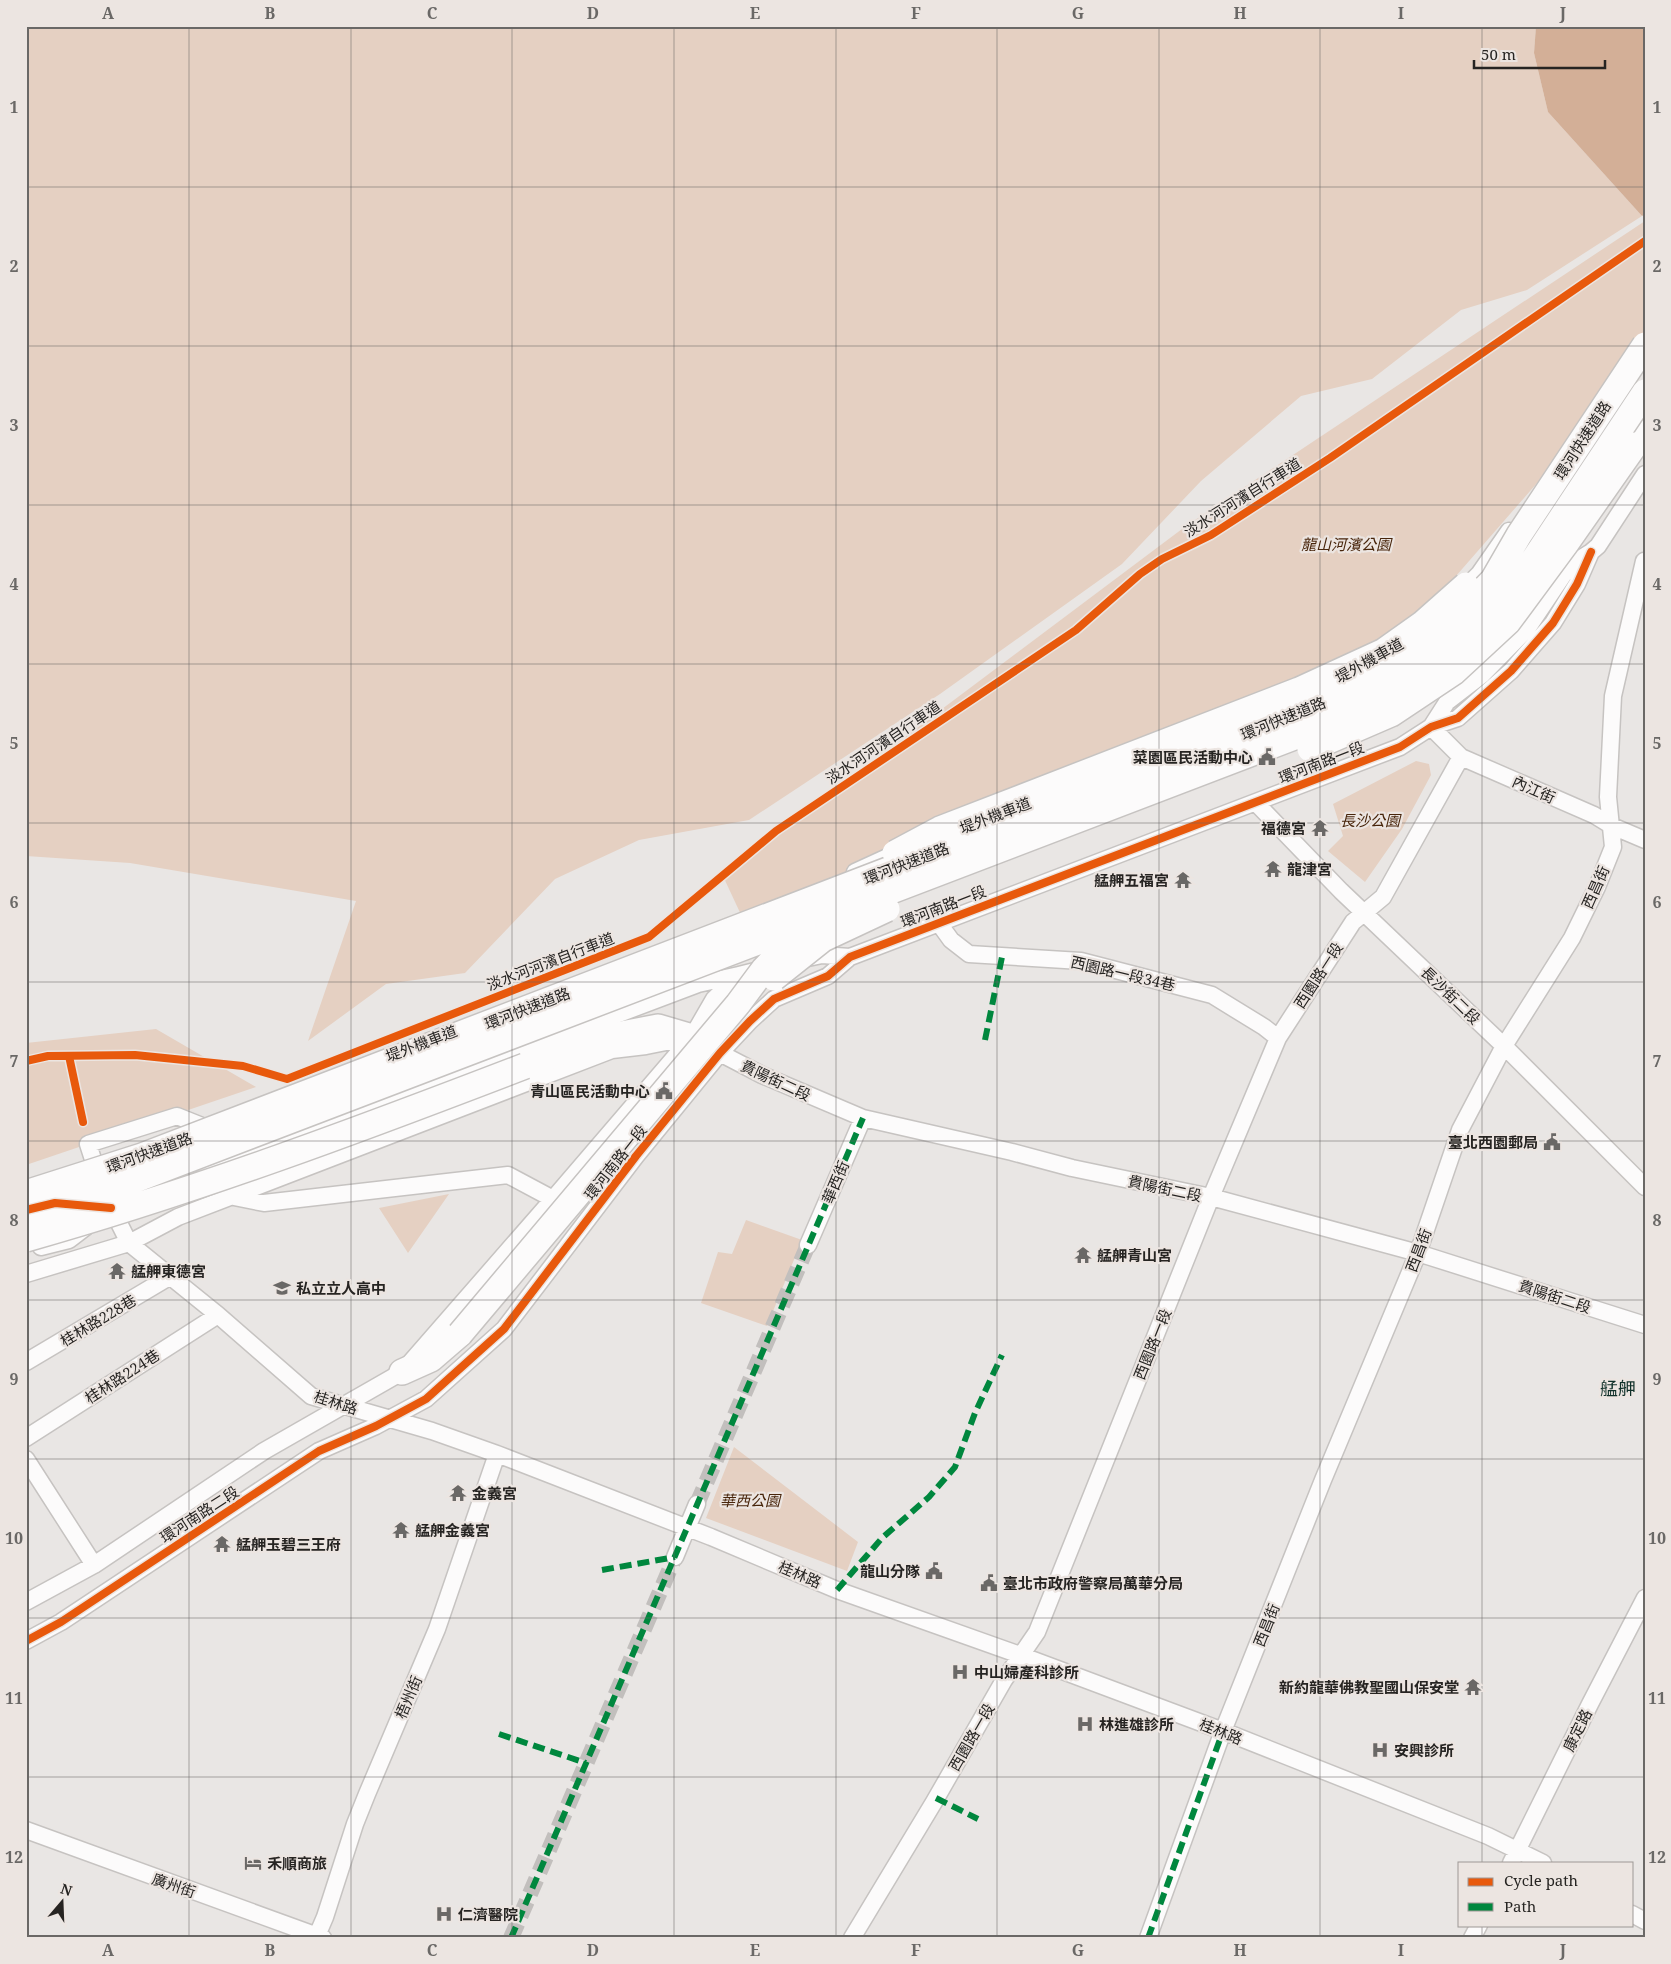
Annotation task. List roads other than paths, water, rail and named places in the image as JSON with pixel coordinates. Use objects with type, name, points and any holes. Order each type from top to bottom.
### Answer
[{"type":"highway","name":"環河快速道路","points":[[26,1194],[142,1156],[1313,707],[1396,667],[1447,627],[1493,580],[1519,535],[1645,345]]},
{"type":"highway","name":"環河快速道路","points":[[26,1217],[127,1183],[1323,726],[1411,681],[1454,649],[1496,608],[1532,562],[1645,392]]},
{"type":"highway","points":[[738,1004],[823,939],[871,916],[1317,747],[1391,714],[1454,672],[1508,622],[1565,545],[1641,436]]},
{"type":"highway","points":[[402,1372],[431,1359],[460,1334],[738,1004],[764,969],[811,920],[896,852],[940,829],[1299,690],[1384,651],[1422,624],[1519,535]]},
{"type":"highway","points":[[26,1239],[76,1225],[282,1158],[596,1039],[658,1027],[692,1037]]},
{"type":"street","name":"堤外機車道","points":[[95,1165],[187,1134],[202,1126],[652,955],[829,884],[879,860],[1306,693],[1388,653],[1440,616],[1479,574],[1645,332]]},
{"type":"street","name":"堤外機車道","points":[[829,884],[885,869],[1141,772],[1312,705],[1395,664],[1446,625],[1486,584],[1645,353]]},
{"type":"street","name":"環河南路一段","points":[[391,1419],[426,1400],[504,1329],[636,1156],[720,1053],[774,999],[828,976],[850,957],[1400,747],[1431,727],[1447,702],[1482,674],[1527,629],[1570,565],[1598,546],[1645,474]]},
{"type":"street","name":"西昌街","points":[[1148,1938],[1223,1731],[1323,1480],[1418,1253],[1460,1130],[1504,1046],[1572,938],[1597,887],[1613,846],[1608,798],[1613,696],[1644,561]]},
{"type":"street","name":"內江街","points":[[1431,727],[1461,757],[1645,840]]},
{"type":"street","name":"西園路一段","points":[[852,1938],[934,1802],[1004,1680],[1037,1632],[1210,1197],[1278,1038],[1353,922],[1383,896],[1461,757]]},
{"type":"street","name":"長沙街二段","points":[[1256,803],[1341,891],[1504,1046],[1645,1187]]},
{"type":"street","name":"西園路一段34巷","points":[[938,922],[951,940],[970,954],[1081,961],[1212,995],[1264,1026],[1278,1038]]},
{"type":"street","name":"環河南路一段","points":[[344,1406],[402,1372],[554,1199],[692,1037],[714,998],[738,974],[822,955],[850,957]]},
{"type":"street","points":[[26,1250],[69,1240],[111,1208],[129,1199],[698,984],[738,974]]},
{"type":"street","points":[[26,1274],[129,1243],[178,1217],[612,1050],[646,1046],[692,1037]]},
{"type":"street","name":"貴陽街二段","points":[[692,1037],[762,1075],[863,1118],[1012,1152],[1072,1168],[1210,1197],[1418,1253],[1645,1325]]},
{"type":"street","name":"桂林路","points":[[202,1126],[177,1116],[88,1144],[111,1208],[129,1243],[218,1315],[311,1396],[432,1431],[497,1454],[688,1528],[837,1590],[1020,1655],[1223,1731],[1514,1856],[1539,1862]]},
{"type":"street","name":"華西街","points":[[808,1245],[863,1118]]},
{"type":"street","points":[[234,1196],[264,1203],[508,1175],[554,1199]]},
{"type":"street","points":[[26,1210],[55,1203],[111,1208]]},
{"type":"street","name":"桂林路228巷","points":[[26,1362],[169,1277]]},
{"type":"street","name":"桂林路224巷","points":[[26,1438],[218,1315]]},
{"type":"street","name":"環河南路二段","points":[[27,1601],[94,1566],[264,1451],[344,1406]]},
{"type":"street","name":"環河南路二段","points":[[26,1641],[61,1622],[319,1451],[391,1419]]},
{"type":"street","name":"梧州街","points":[[318,1937],[355,1824],[437,1628],[497,1454]]},
{"type":"street","points":[[26,1459],[94,1566]]},
{"type":"street","points":[[675,1557],[697,1504]]},
{"type":"street","name":"康定路","points":[[1514,1856],[1645,1598]]},
{"type":"street","name":"廣州街","points":[[26,1830],[318,1937]]},
{"type":"street","points":[[1472,1938],[1478,1926]]},
{"type":"tunnel","points":[[697,1504],[808,1245]]},
{"type":"tunnel","points":[[511,1938],[675,1557]]},
{"type":"place","name":"菜園區民活動中心","points":[[1267,757]]},
{"type":"place","name":"福德宮","points":[[1320,828]]},
{"type":"place","name":"龍津宮","points":[[1273,869]]},
{"type":"place","name":"艋舺五福宮","points":[[1183,880]]},
{"type":"place","name":"青山區民活動中心","points":[[664,1091]]},
{"type":"place","name":"臺北西園郵局","points":[[1552,1142]]},
{"type":"place","name":"艋舺青山宮","points":[[1083,1255]]},
{"type":"place","name":"艋舺東德宮","points":[[117,1271]]},
{"type":"place","name":"私立立人高中","points":[[282,1288]]},
{"type":"place","name":"金義宮","points":[[458,1493]]},
{"type":"place","name":"艋舺金義宮","points":[[401,1530]]},
{"type":"place","name":"艋舺玉碧三王府","points":[[222,1544]]},
{"type":"place","name":"龍山分隊","points":[[934,1571]]},
{"type":"place","name":"臺北市政府警察局萬華分局","points":[[989,1583]]},
{"type":"place","name":"中山婦產科診所","points":[[960,1672]]},
{"type":"place","name":"新約龍華佛教聖國山保安堂","points":[[1473,1687]]},
{"type":"place","name":"林進雄診所","points":[[1085,1724]]},
{"type":"place","name":"安興診所","points":[[1380,1750]]},
{"type":"place","name":"禾順商旅","points":[[253,1863]]},
{"type":"place","name":"仁濟醫院","points":[[444,1914]]},
{"type":"district","name":"艋舺","points":[[1618,1388]]},
{"type":"park label","name":"龍山河濱公園","points":[[1346,544]]},
{"type":"park label","name":"長沙公園","points":[[1370,820]]},
{"type":"park label","name":"華西公園","points":[[750,1500]]}]
